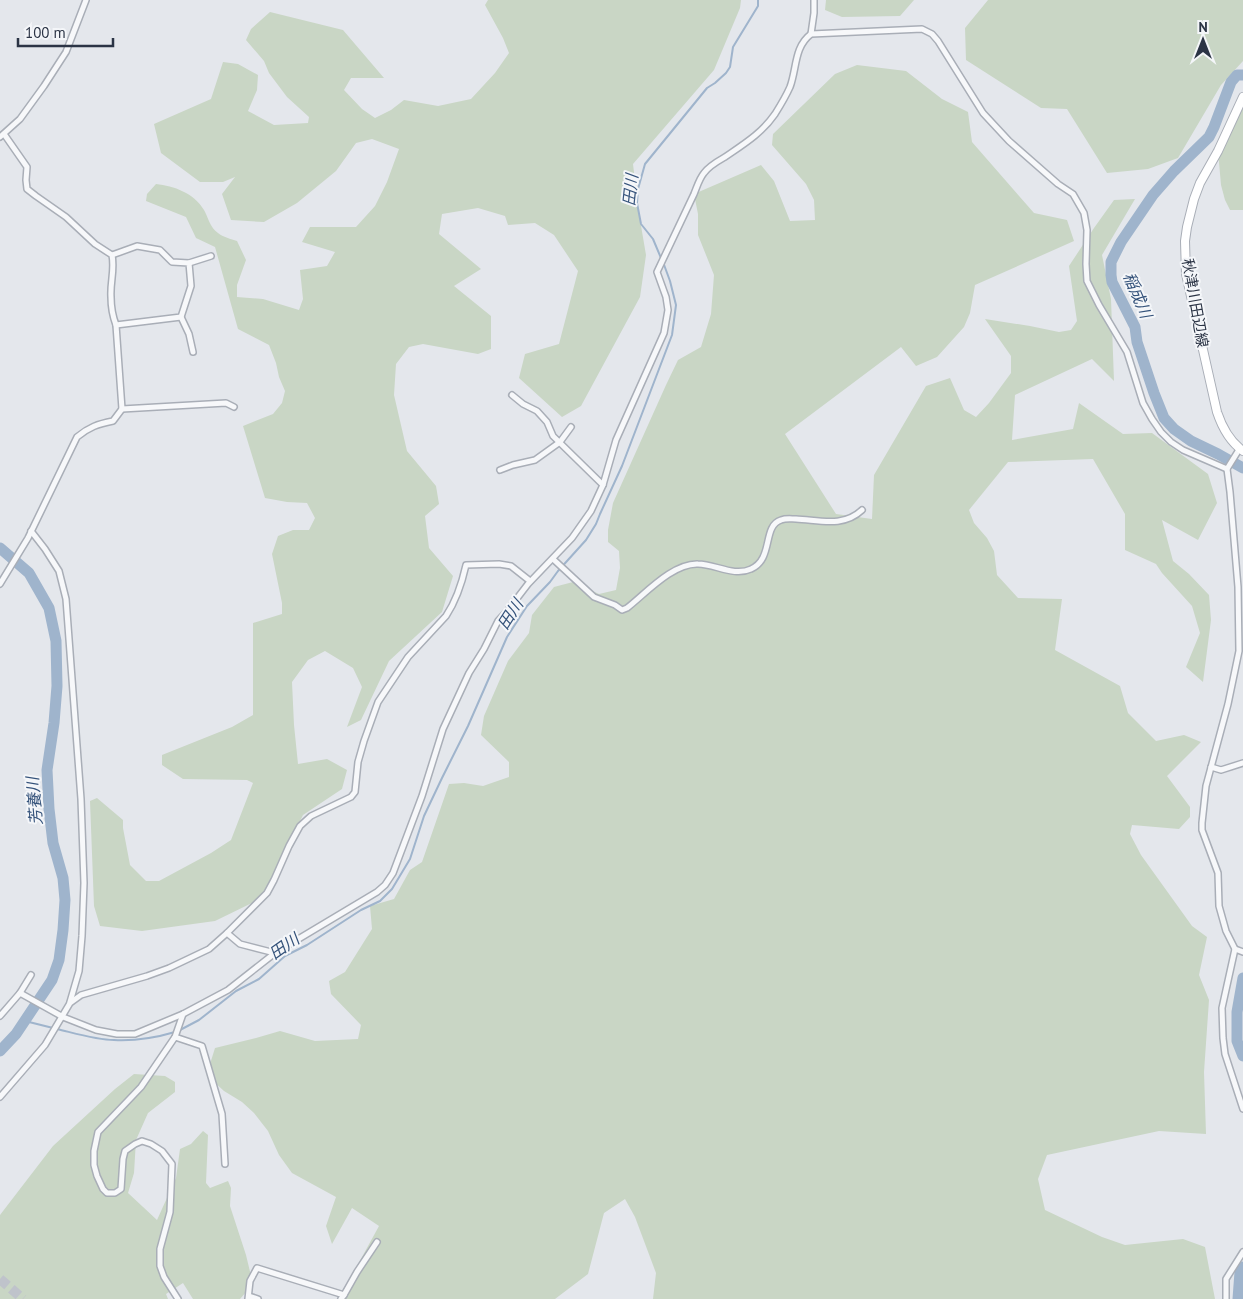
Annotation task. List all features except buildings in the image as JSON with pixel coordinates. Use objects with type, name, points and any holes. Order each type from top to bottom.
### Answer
[{"type":"main road","name":"秋津川田辺線","points":[[1239,451],[1221,426],[1216,412],[1186,274],[1185,256],[1187,227],[1197,190],[1218,151],[1241,100]]},
{"type":"street","points":[[1,582],[28,538],[77,437],[87,429],[114,421],[122,409],[116,325],[111,296],[114,264],[112,255],[95,244],[66,217],[36,196],[28,188],[26,180],[27,167],[2,136],[28,108],[66,52],[86,0]]},
{"type":"street","points":[[811,34],[814,0]]},
{"type":"street","points":[[20,993],[62,1017],[96,1030],[117,1034],[135,1034],[183,1014],[228,990],[275,953],[377,892],[385,885],[393,873],[422,796],[443,729],[469,673],[498,621],[530,581],[572,538],[591,511],[603,486],[616,440],[664,333],[668,310],[657,272],[699,181],[704,172],[746,143],[764,128],[776,113],[790,86],[798,50],[805,38],[811,34],[922,29],[932,34],[983,113],[1009,141],[1058,184],[1073,194],[1084,213],[1087,230],[1087,281],[1127,352],[1143,403],[1152,419],[1171,442],[1183,450],[1227,467]]},
{"type":"street","points":[[112,255],[137,246],[160,250],[172,262],[189,263],[211,256]]},
{"type":"street","points":[[189,263],[191,286],[180,317],[188,334],[193,352]]},
{"type":"street","points":[[116,325],[180,317]]},
{"type":"street","points":[[512,395],[523,404],[537,411],[547,422],[553,436],[603,486]]},
{"type":"street","points":[[122,409],[226,403],[234,407]]},
{"type":"street","points":[[500,470],[535,460],[560,442],[571,427]]},
{"type":"street","points":[[1239,451],[1227,467],[1238,587],[1239,651],[1228,704],[1206,786],[1202,830],[1218,873],[1219,906],[1226,931],[1235,949],[1222,1008],[1223,1038],[1225,1054],[1243,1109]]},
{"type":"street","points":[[553,559],[594,597],[615,605],[622,610],[628,608],[674,570],[697,564],[739,571],[750,569],[760,562],[766,552],[774,522],[783,518],[836,523],[848,520],[862,510]]},
{"type":"street","points":[[0,1097],[46,1045],[70,1003],[79,971],[82,936],[84,883],[81,799],[66,599],[59,571],[31,531]]},
{"type":"street","points":[[70,1003],[81,995],[147,976],[209,949],[267,893],[288,846],[300,826],[311,816],[348,799],[355,792],[358,762],[378,702],[408,657],[451,609],[466,565],[499,564],[511,566],[530,581]]},
{"type":"street","points":[[1211,767],[1221,770],[1243,763]]},
{"type":"street","points":[[227,933],[240,944],[275,953]]},
{"type":"street","points":[[1235,949],[1243,952]]},
{"type":"street","points":[[0,1016],[20,993],[31,974]]},
{"type":"street","points":[[178,1299],[164,1277],[160,1266],[160,1249],[170,1212],[172,1164],[162,1151],[151,1144],[142,1141],[135,1144],[126,1151],[123,1159],[121,1189],[114,1193],[107,1193],[96,1176],[94,1151],[98,1132],[141,1087],[175,1037],[183,1014]]},
{"type":"street","points":[[175,1037],[202,1046],[222,1114],[225,1164]]},
{"type":"street","points":[[258,1299],[248,1297],[250,1281],[257,1268],[342,1297],[377,1242]]},
{"type":"street","points":[[1226,1299],[1226,1279],[1243,1252]]},
{"type":"green space","points":[[488,0],[741,0],[740,8],[714,70],[633,164],[646,255],[640,297],[581,406],[562,417],[519,378],[525,354],[559,344],[578,271],[554,235],[535,223],[508,225],[505,216],[478,208],[442,214],[439,234],[481,269],[454,286],[491,316],[491,349],[478,354],[423,344],[409,347],[396,364],[394,395],[407,451],[436,486],[439,504],[425,516],[429,548],[453,576],[442,612],[389,661],[361,720],[347,727],[362,687],[353,668],[325,651],[308,660],[292,682],[298,764],[327,759],[347,770],[342,789],[303,815],[262,898],[215,921],[142,931],[100,926],[94,906],[90,801],[97,798],[123,820],[130,865],[146,881],[159,881],[231,840],[253,783],[247,780],[183,779],[162,765],[162,755],[232,727],[253,715],[253,623],[282,614],[282,603],[272,554],[278,536],[293,530],[309,530],[315,518],[307,503],[265,498],[243,426],[273,414],[282,403],[285,391],[269,345],[238,329],[215,247],[196,238],[186,217],[146,201],[147,194],[156,184],[183,191],[200,204],[215,231],[222,236],[237,241],[246,260],[237,285],[237,297],[263,299],[299,310],[303,299],[300,270],[327,266],[335,252],[302,242],[310,227],[356,227],[375,206],[387,182],[399,149],[372,139],[356,143],[336,171],[297,203],[264,222],[231,220],[222,194],[235,177],[223,182],[200,182],[161,153],[154,124],[211,99],[223,62],[238,64],[258,75],[257,90],[248,111],[274,125],[308,123],[309,117],[287,97],[269,73],[264,61],[246,40],[251,29],[270,12],[343,30],[384,78],[351,78],[344,90],[362,109],[375,118],[391,110],[404,100],[438,106],[471,99],[495,73],[509,53],[485,5]]},
{"type":"green space","points":[[826,0],[914,0],[900,16],[842,17],[825,10]]},
{"type":"green space","points":[[988,0],[1243,0],[1243,61],[1221,85],[1178,158],[1148,169],[1107,173],[1067,109],[1041,108],[966,60],[965,28]]},
{"type":"green space","points":[[857,65],[906,71],[942,99],[968,112],[972,142],[1034,213],[1067,220],[1074,241],[975,285],[970,313],[964,327],[937,357],[916,366],[901,347],[785,434],[836,514],[872,519],[874,475],[926,386],[950,378],[964,410],[976,417],[989,403],[1011,373],[1011,356],[985,319],[1059,332],[1071,330],[1077,321],[1069,266],[1114,200],[1135,199],[1102,255],[1111,299],[1114,381],[1092,359],[1015,395],[1012,440],[1073,429],[1079,403],[1123,434],[1152,433],[1208,474],[1217,503],[1198,540],[1162,520],[1173,561],[1189,574],[1209,595],[1211,620],[1203,682],[1186,667],[1200,633],[1192,606],[1156,564],[1125,550],[1125,514],[1093,459],[1008,462],[969,510],[974,523],[987,538],[994,551],[997,575],[1018,598],[1062,599],[1055,650],[1120,686],[1128,713],[1156,741],[1184,735],[1201,742],[1167,776],[1190,807],[1190,817],[1179,829],[1132,825],[1130,834],[1141,855],[1192,926],[1207,937],[1199,975],[1209,1000],[1204,1072],[1206,1134],[1159,1131],[1047,1155],[1038,1179],[1045,1210],[1102,1237],[1125,1245],[1183,1239],[1205,1247],[1215,1299],[653,1299],[656,1273],[635,1217],[625,1199],[604,1213],[588,1274],[555,1299],[339,1299],[379,1226],[352,1208],[332,1244],[326,1226],[336,1197],[292,1173],[279,1155],[268,1131],[254,1113],[212,1080],[210,1064],[215,1048],[280,1031],[315,1041],[358,1039],[361,1025],[331,994],[329,981],[345,972],[372,929],[370,906],[394,899],[410,870],[422,862],[449,784],[464,783],[483,786],[509,777],[509,762],[481,735],[484,716],[508,661],[529,633],[532,615],[554,587],[573,582],[599,594],[616,590],[620,568],[619,551],[608,542],[608,530],[613,503],[678,360],[701,347],[711,314],[714,275],[698,235],[698,214],[694,194],[761,165],[774,181],[790,221],[815,220],[814,200],[806,184],[772,145],[773,134],[835,74]]},
{"type":"green space","points":[[1243,99],[1243,210],[1230,210],[1221,185],[1218,151]]},
{"type":"green space","points":[[134,1074],[165,1076],[175,1082],[175,1092],[148,1113],[136,1140],[134,1173],[128,1193],[157,1220],[176,1178],[180,1149],[191,1144],[203,1131],[208,1135],[206,1183],[210,1188],[228,1181],[231,1188],[230,1206],[253,1284],[240,1299],[193,1299],[183,1283],[166,1294],[168,1299],[0,1299],[0,1215],[53,1146]]},
{"type":"waterway","name":"田川","points":[[661,258],[653,239],[641,224],[637,203],[638,189],[645,164],[707,88],[726,73],[730,67],[733,47],[758,6],[758,0]]},
{"type":"waterway","name":"稲成川","points":[[1243,75],[1237,75],[1231,82],[1209,137],[1174,171],[1153,195],[1121,242],[1111,262],[1112,282],[1135,327],[1137,342],[1164,418],[1174,429],[1191,441],[1243,468]]},
{"type":"waterway","name":"田川","points":[[180,1030],[199,1020],[236,991],[259,979],[285,956],[307,945],[361,910],[380,901],[392,889],[410,859],[424,816],[468,726],[507,637],[527,606],[586,540],[596,524],[622,466],[672,335],[676,305],[663,262]]},
{"type":"waterway","name":"芳養川","points":[[0,548],[29,573],[49,608],[56,641],[57,686],[47,770],[53,843],[63,878],[65,900],[59,960],[52,980],[16,1034],[0,1051]]},
{"type":"waterway","name":"稲成川","points":[[1243,978],[1237,1012],[1237,1041],[1243,1056]]},
{"type":"waterway","name":"田川","points":[[25,1021],[53,1028]]},
{"type":"waterway","name":"田川","points":[[57,1029],[107,1040],[145,1039],[175,1032]]},
{"type":"waterway","name":"稲成川","points":[[1238,1299],[1240,1272],[1243,1267]]},
{"type":"tunnel","points":[[0,1279],[23,1299]]}]
